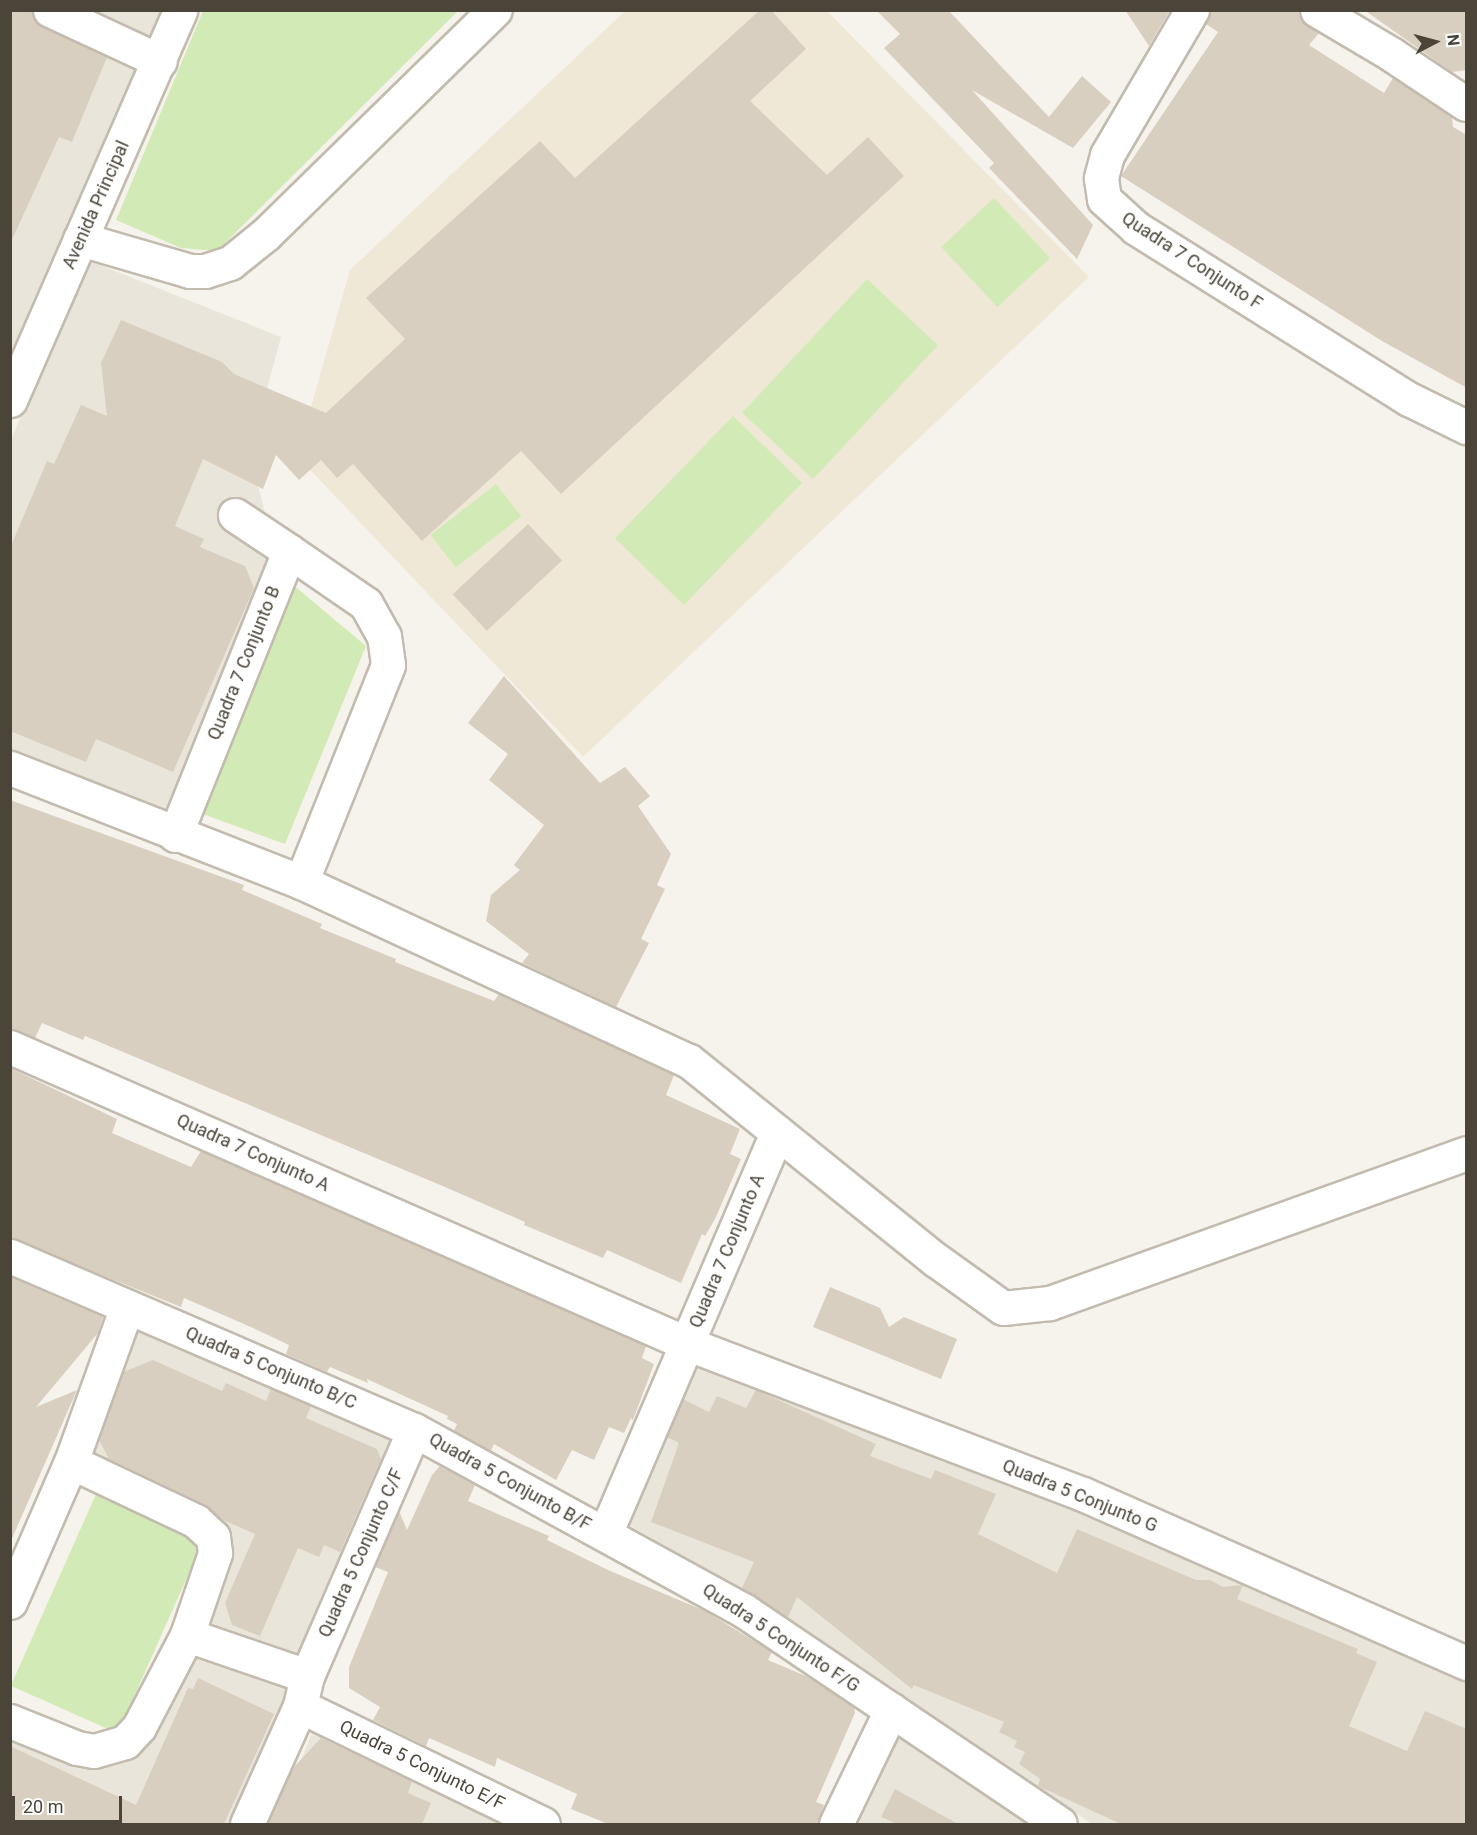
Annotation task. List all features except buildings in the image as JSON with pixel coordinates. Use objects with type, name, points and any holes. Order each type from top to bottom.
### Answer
[{"type":"street","points":[[50,10],[160,61]]},
{"type":"street","name":"Avenida Principal","points":[[10,400],[160,61],[180,10]]},
{"type":"street","points":[[80,239],[190,271],[205,272],[230,263],[266,234],[495,10]]},
{"type":"street","name":"Quadra 7 Conjunto F","points":[[1192,10],[1107,155],[1101,178],[1104,199],[1136,228],[1409,399],[1467,426]]},
{"type":"street","points":[[1317,10],[1391,54],[1467,104]]},
{"type":"street","points":[[235,515],[366,604],[384,636],[388,665],[301,882]]},
{"type":"street","name":"Quadra 7 Conjunto B","points":[[175,835],[289,551]]},
{"type":"street","points":[[10,768],[175,835],[301,882],[689,1061],[936,1260],[1003,1308],[1050,1303],[1467,1153]]},
{"type":"street","name":"Quadra 7 Conjunto A","points":[[10,1047],[688,1344],[777,1132]]},
{"type":"street","name":"Quadra 5 Conjunto B/C","points":[[10,1256],[126,1309],[260,1361],[414,1430]]},
{"type":"street","points":[[10,1602],[71,1462],[126,1309]]},
{"type":"street","points":[[605,1534],[688,1344]]},
{"type":"street","name":"Quadra 5 Conjunto G","points":[[688,1344],[1083,1494],[1467,1663]]},
{"type":"street","name":"Quadra 5 Conjunto B/F","points":[[414,1430],[605,1534]]},
{"type":"street","name":"Quadra 5 Conjunto C/F","points":[[247,1824],[414,1430]]},
{"type":"street","points":[[10,1721],[77,1748],[111,1748],[139,1727],[187,1635],[215,1553],[213,1537],[196,1521],[71,1462]]},
{"type":"street","name":"Quadra 5 Conjunto F/G","points":[[605,1534],[743,1610],[1060,1824]]},
{"type":"street","name":"Quadra 5 Conjunto E/F","points":[[187,1635],[303,1691],[543,1824]]},
{"type":"street","points":[[836,1824],[891,1710]]},
{"type":"shaded area","points":[[26,10],[145,66],[11,374],[10,11]]},
{"type":"shaded area","points":[[75,11],[169,11],[155,47]]},
{"type":"shaded area","points":[[625,11],[827,11],[1089,277],[583,757],[297,456],[350,270]]},
{"type":"shaded area","points":[[87,260],[281,337],[250,451],[275,556],[168,818],[11,753],[11,440]]},
{"type":"shaded area","points":[[131,1324],[401,1435],[303,1668],[202,1630],[224,1563],[84,1458]]},
{"type":"shaded area","points":[[697,1363],[1073,1504],[1466,1676],[1466,1824],[1092,1824],[760,1600],[625,1523]]},
{"type":"shaded area","points":[[189,1649],[295,1685],[235,1824],[11,1824],[11,1729],[100,1759]]},
{"type":"shaded area","points":[[893,1726],[1046,1824],[848,1824]]},
{"type":"shaded area","points":[[313,1731],[501,1824],[274,1824]]},
{"type":"green space","points":[[203,11],[458,11],[217,251],[181,248],[116,220]]},
{"type":"green space","points":[[994,198],[1050,258],[997,307],[941,247]]},
{"type":"green space","points":[[867,279],[938,345],[813,479],[742,413]]},
{"type":"green space","points":[[733,416],[802,483],[684,605],[615,538]]},
{"type":"green space","points":[[496,484],[521,516],[456,567],[431,535]]},
{"type":"green space","points":[[292,584],[366,646],[285,844],[200,813]]},
{"type":"green space","points":[[97,1492],[204,1540],[118,1733],[11,1686]]}]
